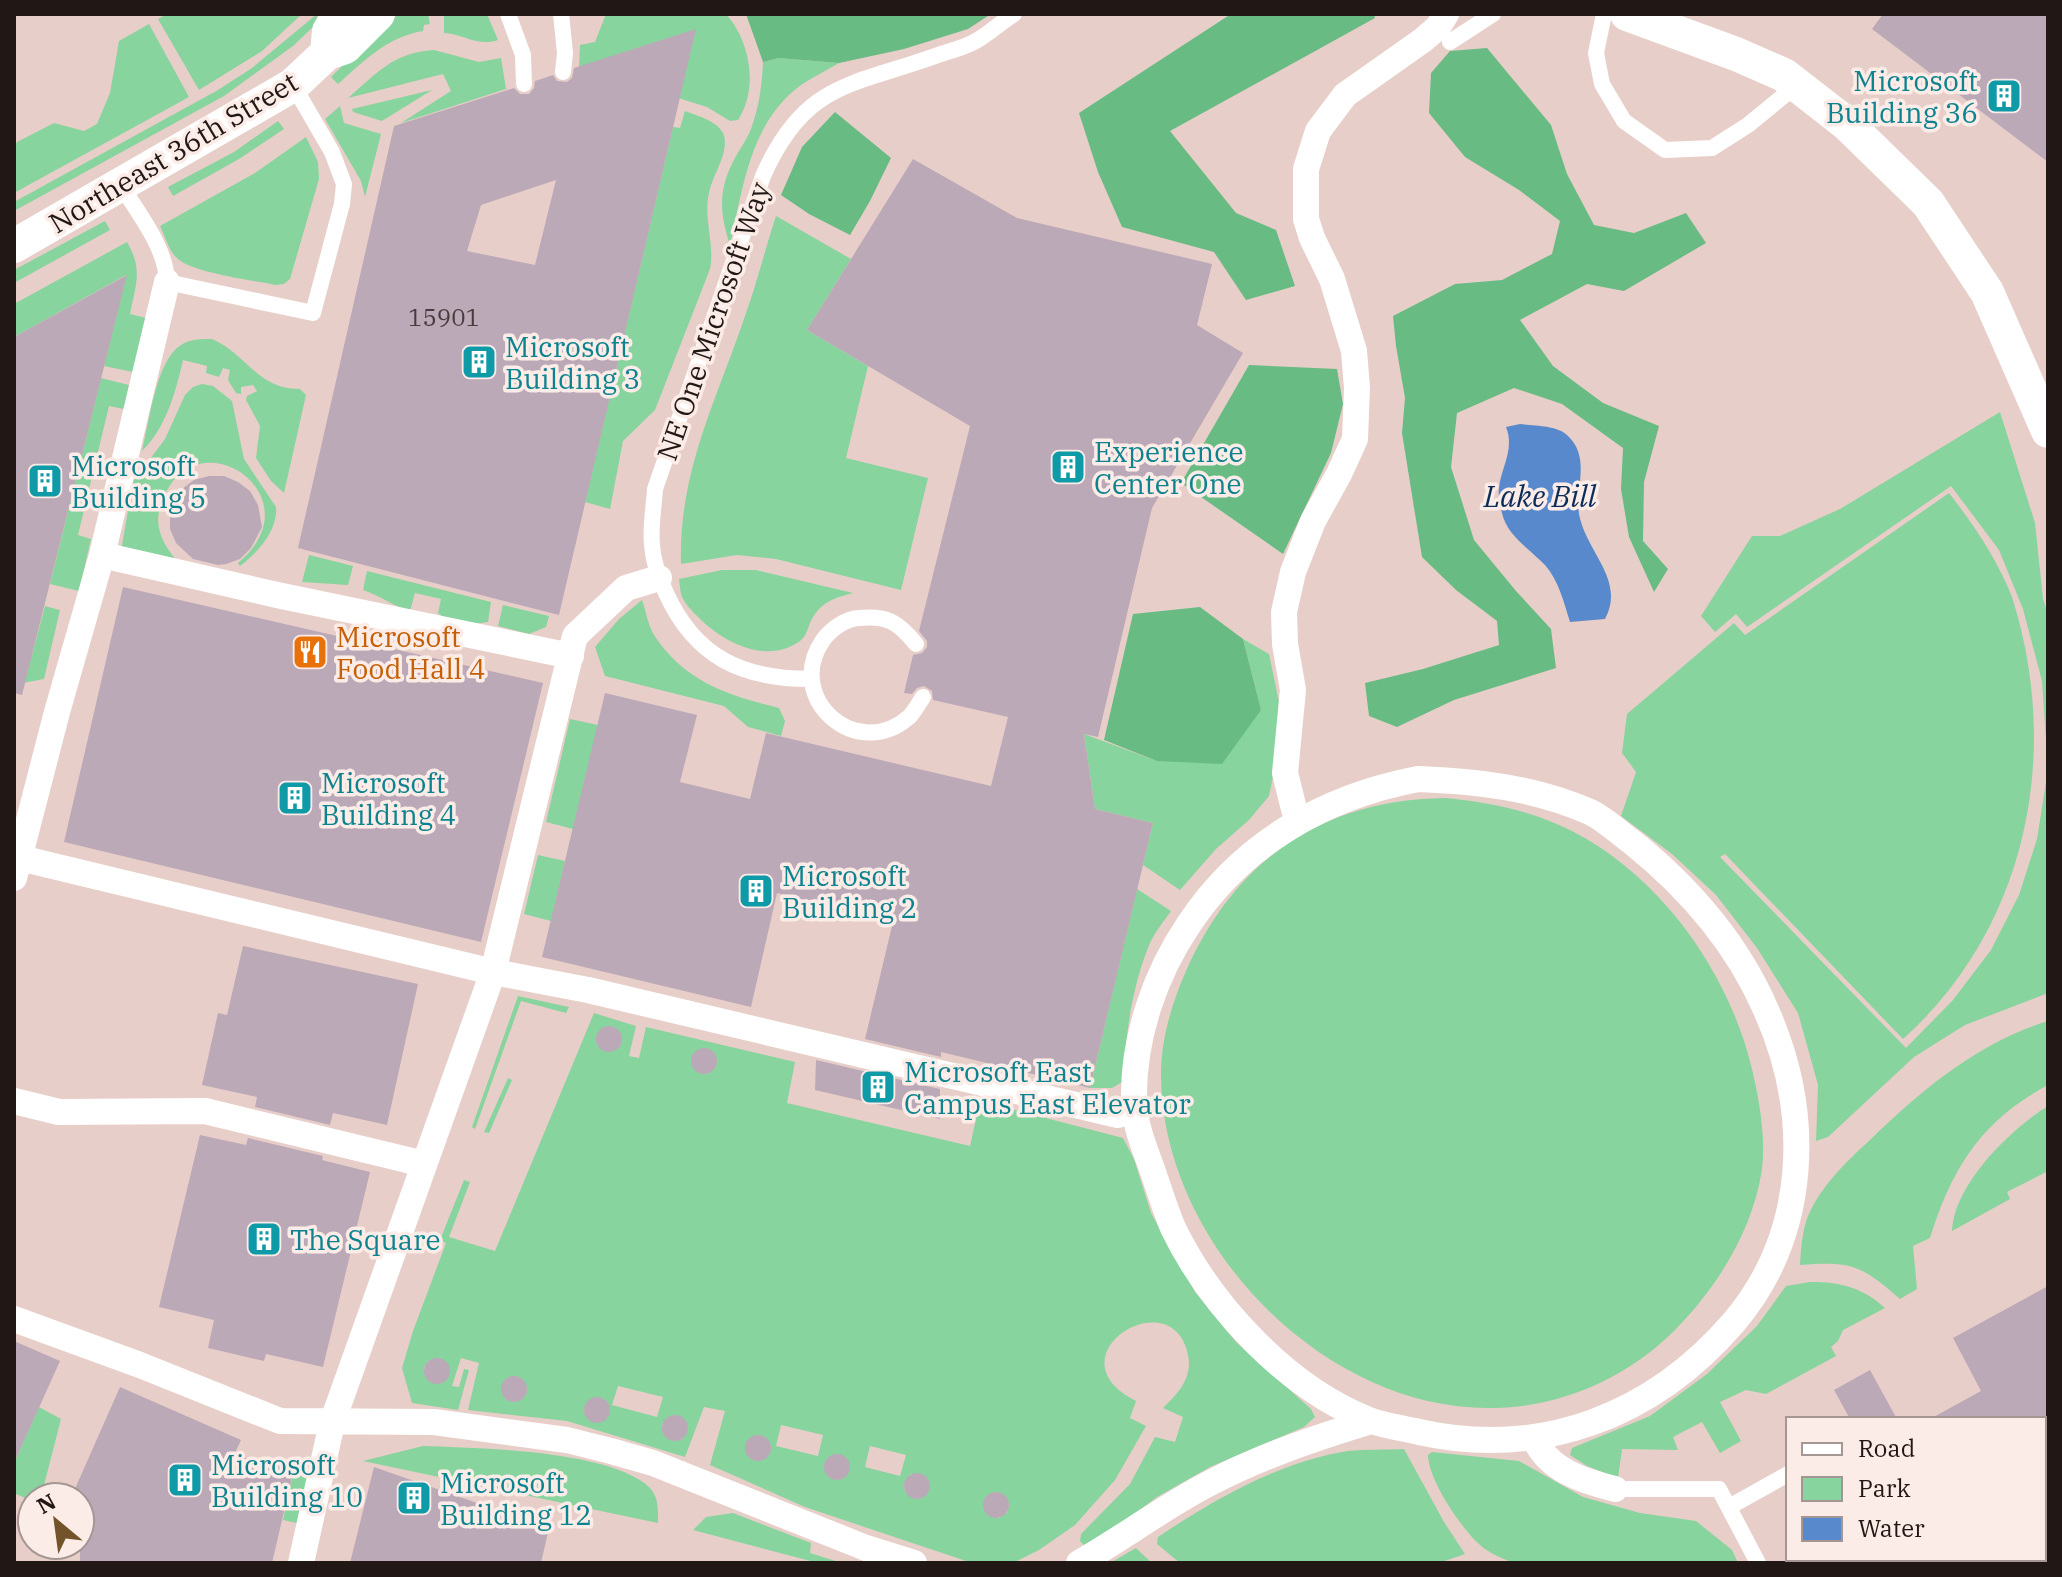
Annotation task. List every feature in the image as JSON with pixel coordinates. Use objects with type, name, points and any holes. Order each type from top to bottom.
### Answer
[{"type":"street","name":"Northeast 36th Street","points":[[327,53],[329,31],[341,14]]},
{"type":"street","name":"Northeast 36th Street","points":[[14,246],[293,85],[327,53],[345,47],[378,14]]},
{"type":"street","points":[[1297,821],[1285,773],[1293,690],[1285,644],[1284,612],[1293,572],[1313,521],[1355,439],[1357,388],[1354,351],[1332,279],[1306,219],[1306,169],[1318,131],[1345,95],[1423,40],[1438,27],[1446,14]]},
{"type":"street","points":[[1627,14],[1784,75],[1847,124],[1884,169],[1928,203],[1987,292],[2048,431]]},
{"type":"street","points":[[167,282],[102,555],[17,868],[588,990],[1118,1115],[1134,1104]]},
{"type":"street","points":[[102,555],[571,656]]},
{"type":"street","points":[[301,1563],[332,1423],[493,972],[575,636],[626,588],[659,578]]},
{"type":"street","points":[[1418,779],[1485,784],[1537,795],[1595,814],[1654,859],[1695,901],[1741,961],[1770,1018],[1789,1077],[1798,1153],[1791,1205],[1782,1238],[1765,1274],[1739,1316],[1707,1352],[1677,1379],[1618,1412],[1587,1425],[1534,1437],[1501,1440],[1440,1436],[1371,1421],[1285,1371],[1218,1298],[1173,1227],[1143,1142],[1134,1104],[1136,1062],[1145,1020],[1159,980],[1178,941],[1201,906],[1229,874],[1261,845],[1297,821],[1343,798],[1418,779]]},
{"type":"street","points":[[14,1101],[59,1112],[205,1111],[424,1164]]},
{"type":"street","points":[[14,1319],[280,1421],[434,1422],[567,1440],[653,1463],[866,1548],[914,1563]]},
{"type":"street","points":[[1079,1563],[1207,1484],[1275,1452],[1371,1421]]},
{"type":"street","points":[[1534,1437],[1540,1451],[1567,1472],[1584,1481],[1615,1489]]},
{"type":"lane","points":[[508,14],[523,55],[524,84]]},
{"type":"lane","points":[[561,14],[565,53],[563,72]]},
{"type":"lane","name":"NE One Microsoft Way","points":[[810,679],[777,679],[753,674],[713,654],[684,626],[659,578],[651,543],[655,489],[763,176],[780,141],[805,111],[846,84],[893,72],[974,42],[1014,14]]},
{"type":"lane","points":[[1450,42],[1493,14]]},
{"type":"lane","points":[[1604,14],[1596,53],[1602,84],[1624,121],[1665,150],[1712,148],[1748,125],[1797,85]]},
{"type":"lane","points":[[121,185],[161,253],[167,268],[167,282],[313,313],[342,204],[344,184],[332,152],[293,85]]},
{"type":"lane","points":[[916,644],[901,626],[877,616],[851,619],[829,632],[814,654],[810,679],[818,704],[836,723],[860,733],[886,730],[909,717],[923,697]]},
{"type":"lane","points":[[1729,1507],[1786,1475]]},
{"type":"lane","points":[[1615,1489],[1719,1489],[1758,1563]]},
{"type":"shaded area","points":[[14,14],[2048,14],[2048,1563],[14,1563]]},
{"type":"green space","points":[[167,14],[302,14],[262,51],[199,90],[158,19]]},
{"type":"green space","points":[[317,14],[316,24],[293,46],[224,96],[14,211],[14,202],[218,90],[252,68]]},
{"type":"green space","points":[[399,14],[428,14],[430,24],[424,25],[423,31],[387,44],[338,84],[331,77]]},
{"type":"green space","points":[[444,14],[487,14],[498,40],[484,42],[444,33]]},
{"type":"green space","points":[[606,14],[726,14],[741,37],[749,65],[748,94],[738,120],[730,121],[707,107],[579,67],[580,45],[595,42]]},
{"type":"green space","points":[[746,14],[991,14],[968,29],[904,49],[839,63],[779,58],[763,62]]},
{"type":"green space","points":[[1231,14],[1374,14],[1375,18],[1170,131],[1236,213],[1276,230],[1295,286],[1246,300],[1214,252],[1122,227],[1098,172],[1079,113]]},
{"type":"green space","points":[[149,24],[189,97],[14,193],[14,147],[17,142],[54,123],[84,131],[97,124],[110,93],[119,41]]},
{"type":"green space","points":[[1487,48],[1551,125],[1567,174],[1594,225],[1634,233],[1686,213],[1706,243],[1624,291],[1587,284],[1520,320],[1553,366],[1603,403],[1659,426],[1644,482],[1643,541],[1668,569],[1654,592],[1629,537],[1621,489],[1623,448],[1562,404],[1514,388],[1457,413],[1451,467],[1474,540],[1551,629],[1556,668],[1454,700],[1397,727],[1369,716],[1365,683],[1499,645],[1497,621],[1456,590],[1422,557],[1402,433],[1405,398],[1393,316],[1455,284],[1502,280],[1552,254],[1560,221],[1519,190],[1465,157],[1429,113],[1431,73],[1450,51]]},
{"type":"green space","points":[[434,50],[479,62],[501,58],[506,89],[401,123],[451,91],[443,74],[348,98],[397,60]]},
{"type":"green space","points":[[779,58],[839,63],[801,85],[770,118],[751,158],[730,245],[722,211],[723,190],[730,168],[754,121],[763,62]]},
{"type":"green space","points":[[432,90],[382,121],[353,112],[352,109]]},
{"type":"green space","points":[[340,106],[344,123],[381,134],[365,197],[361,181],[325,119]]},
{"type":"green space","points":[[685,111],[716,125],[725,140],[708,203],[710,269],[655,410],[623,441],[610,509],[585,502],[673,127],[680,128]]},
{"type":"green space","points":[[835,112],[891,158],[850,235],[781,195],[802,147]]},
{"type":"green space","points":[[278,121],[284,129],[239,159],[173,196],[168,187],[234,152]]},
{"type":"green space","points":[[306,137],[318,162],[319,179],[290,279],[284,284],[275,285],[224,275],[186,264],[175,256],[160,226],[255,173]]},
{"type":"green space","points":[[776,216],[851,259],[807,330],[868,366],[846,458],[928,478],[901,590],[776,559],[737,555],[681,564],[686,499],[701,437],[749,304]]},
{"type":"green space","points":[[105,221],[110,230],[14,283],[14,270]]},
{"type":"green space","points":[[127,242],[137,269],[130,314],[146,318],[133,372],[104,366],[126,275],[14,337],[14,304]]},
{"type":"green space","points":[[212,339],[273,384],[300,389],[306,395],[284,493],[271,481],[256,458],[260,426],[246,400],[247,396],[257,391],[253,385],[241,387],[241,394],[236,393],[228,380],[230,370],[223,368],[219,377],[206,373],[207,366],[183,360],[164,420],[142,451],[165,364],[184,343]]},
{"type":"green space","points":[[1249,365],[1337,369],[1343,404],[1331,453],[1283,554],[1181,483]]},
{"type":"green space","points":[[101,378],[129,385],[124,409],[109,406],[78,535],[91,539],[79,591],[50,584]]},
{"type":"green space","points":[[202,384],[213,386],[232,401],[244,459],[276,507],[270,533],[240,566],[238,563],[259,538],[265,513],[258,491],[243,474],[223,464],[200,464],[179,475],[163,499],[158,524],[167,547],[177,561],[121,551],[133,482],[165,439],[185,395]]},
{"type":"green space","points":[[2000,412],[2035,523],[2043,599],[2048,615],[2048,769],[2042,681],[2023,609],[1999,550],[1951,486],[1747,627],[1736,614],[1715,632],[1701,616],[1752,536],[1780,536],[1840,509]]},
{"type":"green space","points":[[1949,493],[1984,543],[2012,597],[2027,657],[2034,717],[2032,777],[2023,835],[2005,892],[1979,945],[1945,995],[1903,1039],[1725,854],[1720,857],[1906,1048],[1953,1000],[1991,950],[2019,895],[2037,839],[2048,769],[2048,993],[1965,1025],[1914,1057],[1828,1137],[1816,1141],[1818,1085],[1798,1013],[1757,948],[1716,895],[1672,854],[1621,816],[1636,772],[1622,753],[1627,714],[1734,623],[1745,635]]},
{"type":"green space","points":[[309,555],[353,566],[348,585],[302,582]]},
{"type":"green space","points":[[722,570],[756,570],[853,593],[822,606],[804,637],[797,643],[784,649],[757,650],[719,634],[696,615],[682,597],[679,579]]},
{"type":"green space","points":[[367,571],[491,602],[488,622],[456,624],[438,613],[441,599],[415,593],[410,611],[404,609],[363,590]]},
{"type":"green space","points":[[642,600],[654,635],[679,664],[725,692],[779,708],[785,721],[781,736],[748,727],[724,706],[605,676],[595,647],[619,619]]},
{"type":"green space","points":[[503,605],[549,616],[546,627],[529,634],[498,626]]},
{"type":"green space","points":[[45,606],[60,610],[44,679],[18,684],[14,652],[32,655]]},
{"type":"green space","points":[[1200,607],[1243,639],[1261,710],[1222,764],[1157,761],[1104,740],[1133,614]]},
{"type":"green space","points":[[1243,639],[1269,654],[1279,702],[1276,763],[1269,796],[1180,890],[1143,865],[1153,823],[1095,809],[1084,734],[1157,761],[1261,710]]},
{"type":"green space","points":[[570,719],[598,725],[573,829],[546,822]]},
{"type":"green space","points":[[1445,798],[1510,808],[1572,831],[1604,850],[1661,900],[1707,961],[1725,995],[1751,1065],[1761,1117],[1762,1169],[1750,1215],[1718,1278],[1689,1315],[1654,1349],[1613,1376],[1567,1396],[1519,1406],[1494,1408],[1431,1402],[1370,1381],[1313,1348],[1263,1305],[1220,1253],[1188,1196],[1168,1134],[1161,1071],[1169,1020],[1186,971],[1206,931],[1230,897],[1257,868],[1288,843],[1322,824],[1360,810],[1401,801]]},
{"type":"green space","points":[[538,855],[565,861],[551,921],[524,914]]},
{"type":"green space","points":[[1137,889],[1171,911],[1152,939],[1138,976],[1128,1028],[1124,1081],[1112,1088],[1090,1088]]},
{"type":"green space","points":[[518,996],[569,1007],[566,1013],[521,1001],[475,1129],[472,1127]]},
{"type":"green space","points":[[594,1013],[636,1026],[629,1056],[639,1058],[646,1027],[795,1062],[787,1103],[970,1146],[980,1101],[1123,1138],[1134,1159],[1151,1213],[1195,1292],[1236,1342],[1311,1409],[1315,1417],[1304,1427],[1210,1467],[1157,1497],[1094,1544],[1085,1546],[1080,1541],[1081,1534],[1130,1484],[1155,1437],[1175,1442],[1183,1417],[1163,1408],[1186,1378],[1188,1355],[1178,1333],[1161,1323],[1141,1324],[1123,1332],[1109,1346],[1104,1364],[1112,1383],[1136,1401],[1130,1418],[1146,1426],[1115,1480],[1075,1525],[1039,1550],[1013,1563],[972,1563],[805,1507],[710,1465],[725,1411],[704,1407],[685,1457],[567,1421],[468,1410],[479,1363],[461,1358],[452,1386],[459,1387],[464,1369],[469,1370],[458,1410],[412,1403],[402,1368],[446,1243],[440,1240],[464,1180],[470,1182],[449,1237],[495,1251]],"holes":[[[608,1026],[616,1028],[622,1039],[620,1046],[609,1051],[600,1047],[597,1036]],[[707,1049],[716,1057],[716,1066],[707,1074],[702,1074],[696,1070],[692,1060],[695,1052]],[[440,1358],[448,1366],[449,1375],[443,1381],[435,1383],[426,1377],[424,1368],[428,1361]],[[513,1377],[521,1379],[527,1389],[524,1397],[513,1402],[506,1399],[502,1391],[503,1383]],[[618,1386],[663,1397],[657,1417],[612,1405]],[[596,1397],[604,1399],[610,1410],[608,1416],[602,1421],[592,1421],[584,1412],[586,1404]],[[674,1415],[685,1420],[688,1428],[682,1439],[674,1441],[664,1434],[662,1425]],[[781,1425],[823,1435],[818,1456],[776,1446]],[[757,1435],[765,1437],[771,1448],[768,1456],[757,1461],[749,1456],[747,1442]],[[870,1446],[906,1455],[900,1476],[865,1467]],[[836,1454],[847,1459],[850,1467],[844,1478],[840,1479],[832,1478],[825,1470],[826,1461]],[[911,1474],[920,1474],[929,1482],[929,1490],[924,1497],[916,1499],[905,1492],[904,1484]],[[995,1492],[1003,1494],[1009,1505],[1007,1513],[999,1518],[992,1517],[984,1507],[988,1495]]]},
{"type":"green space","points":[[2048,1021],[2048,1085],[2004,1114],[1959,1168],[1930,1238],[1913,1246],[1917,1289],[1900,1299],[1855,1268],[1832,1264],[1800,1265],[1803,1234],[1813,1205],[1852,1157],[1910,1103],[1952,1070],[1998,1041]]},
{"type":"green space","points":[[508,1078],[512,1080],[489,1133],[484,1132]]},
{"type":"green space","points":[[2048,1106],[2048,1171],[2007,1192],[2010,1199],[1952,1231],[1955,1213],[1973,1177],[2002,1143]]},
{"type":"green space","points":[[1810,1282],[1850,1287],[1868,1295],[1885,1308],[1843,1330],[1831,1347],[1836,1356],[1766,1394],[1746,1390],[1720,1402],[1741,1441],[1720,1453],[1702,1422],[1673,1437],[1678,1450],[1622,1449],[1618,1478],[1587,1466],[1570,1455],[1572,1448],[1650,1416],[1707,1374],[1757,1326],[1786,1286]]},
{"type":"green space","points":[[39,1407],[61,1419],[45,1481],[16,1481],[14,1493],[14,1463]]},
{"type":"green space","points":[[423,1446],[542,1454],[606,1466],[631,1475],[650,1488],[656,1500],[658,1523],[363,1461]]},
{"type":"green space","points":[[1404,1449],[1465,1554],[1439,1563],[1180,1563],[1157,1544],[1158,1537],[1201,1509],[1248,1484],[1298,1463],[1348,1451]]},
{"type":"green space","points":[[1432,1452],[1519,1461],[1583,1497],[1640,1513],[1696,1521],[1732,1550],[1738,1563],[1513,1563],[1483,1547],[1455,1515],[1433,1477],[1428,1455]]},
{"type":"green space","points":[[294,1469],[306,1475],[309,1485],[297,1523],[283,1520]]},
{"type":"green space","points":[[733,1513],[811,1543],[810,1553],[842,1563],[818,1563],[693,1530],[706,1517]]},
{"type":"green space","points":[[1136,1548],[1152,1563],[1110,1563]]},
{"type":"water","name":"Lake Bill","points":[[1520,424],[1564,432],[1579,454],[1579,514],[1611,591],[1605,619],[1570,622],[1550,571],[1514,535],[1505,521],[1499,491],[1509,443],[1506,427]]},
{"type":"building","name":"Microsoft Building 36","points":[[1883,14],[2048,14],[2048,162],[1872,29]]},
{"type":"building","name":"Microsoft Building 3","points":[[696,29],[559,615],[298,548],[394,126],[514,88],[520,94],[529,94],[535,81],[553,75],[557,81],[567,82],[572,78],[574,68]],"holes":[[[556,180],[535,265],[467,251],[481,205]]]},
{"type":"building","points":[[913,159],[1017,218],[1212,264],[1197,325],[1243,353],[1152,508],[1098,737],[1084,734],[1095,809],[1153,823],[1090,1088],[941,1052],[941,1057],[865,1039],[893,922],[777,893],[751,1007],[542,957],[605,693],[697,715],[680,782],[750,799],[766,733],[991,786],[1008,717],[933,700],[932,691],[924,686],[912,694],[904,693],[913,655],[922,653],[927,647],[927,641],[919,631],[970,426],[807,330]]},
{"type":"building","name":"Microsoft Building 5","points":[[127,275],[22,695],[14,693],[14,337]]},
{"type":"building","points":[[224,476],[238,482],[250,491],[258,505],[262,527],[251,548],[240,559],[226,564],[193,559],[176,543],[170,529],[174,501],[182,489],[194,480]]},
{"type":"building","name":"Microsoft Building 4","points":[[123,587],[543,683],[481,942],[64,842]]},
{"type":"building","points":[[243,946],[418,984],[387,1125],[333,1113],[330,1125],[255,1107],[257,1097],[202,1085],[218,1013],[227,1015]]},
{"type":"building","points":[[609,1026],[618,1030],[622,1039],[618,1048],[609,1052],[600,1048],[596,1039],[600,1030]]},
{"type":"building","points":[[704,1048],[713,1052],[717,1061],[713,1070],[704,1074],[695,1070],[691,1061],[695,1052]]},
{"type":"building","name":"Microsoft East Campus East Elevator","points":[[816,1060],[940,1089],[940,1119],[815,1090]]},
{"type":"building","name":"The Square","points":[[200,1135],[246,1145],[248,1138],[323,1156],[322,1160],[370,1172],[323,1367],[266,1354],[264,1361],[208,1348],[214,1320],[159,1307]]},
{"type":"building","points":[[2048,1286],[2048,1419],[1934,1417],[1981,1391],[1953,1338]]},
{"type":"building","points":[[14,1341],[60,1361],[14,1463]]},
{"type":"building","points":[[437,1358],[446,1362],[450,1371],[446,1380],[437,1384],[428,1380],[424,1371],[428,1362]]},
{"type":"building","points":[[1870,1370],[1896,1417],[1849,1417],[1834,1390]]},
{"type":"building","points":[[514,1376],[523,1380],[527,1389],[523,1398],[514,1402],[505,1398],[501,1389],[505,1380]]},
{"type":"building","name":"Microsoft Building 10","points":[[120,1387],[241,1440],[234,1455],[294,1469],[272,1563],[80,1563],[96,1561],[96,1481],[78,1481]]},
{"type":"building","points":[[597,1397],[606,1401],[610,1410],[606,1419],[597,1423],[588,1419],[584,1410],[588,1401]]},
{"type":"building","points":[[675,1415],[684,1419],[688,1428],[684,1437],[675,1441],[666,1437],[662,1428],[666,1419]]},
{"type":"building","points":[[758,1435],[767,1439],[771,1448],[767,1457],[758,1461],[749,1457],[745,1448],[749,1439]]},
{"type":"building","points":[[837,1454],[846,1458],[850,1467],[846,1476],[837,1480],[828,1476],[824,1467],[828,1458]]},
{"type":"building","name":"Microsoft Building 12","points":[[374,1467],[549,1528],[541,1563],[350,1563]]},
{"type":"building","points":[[917,1473],[926,1477],[930,1486],[926,1495],[917,1499],[908,1495],[904,1486],[908,1477]]},
{"type":"building","points":[[996,1492],[1005,1496],[1009,1505],[1005,1514],[996,1518],[987,1514],[983,1505],[987,1496]]},
{"type":"place","name":"Microsoft Building 36","points":[[2004,96]]},
{"type":"place","name":"Microsoft Building 3","points":[[479,362]]},
{"type":"place","name":"Experience Center One","points":[[1068,467]]},
{"type":"place","name":"Microsoft Building 5","points":[[45,481]]},
{"type":"place","name":"Microsoft Food Hall 4","points":[[310,652]]},
{"type":"place","name":"Microsoft Building 4","points":[[295,798]]},
{"type":"place","name":"Microsoft Building 2","points":[[756,891]]},
{"type":"place","name":"Microsoft East Campus East Elevator","points":[[878,1087]]},
{"type":"place","name":"The Square","points":[[264,1239]]},
{"type":"place","name":"Microsoft Building 10","points":[[185,1480]]},
{"type":"place","name":"Microsoft Building 12","points":[[414,1498]]}]
